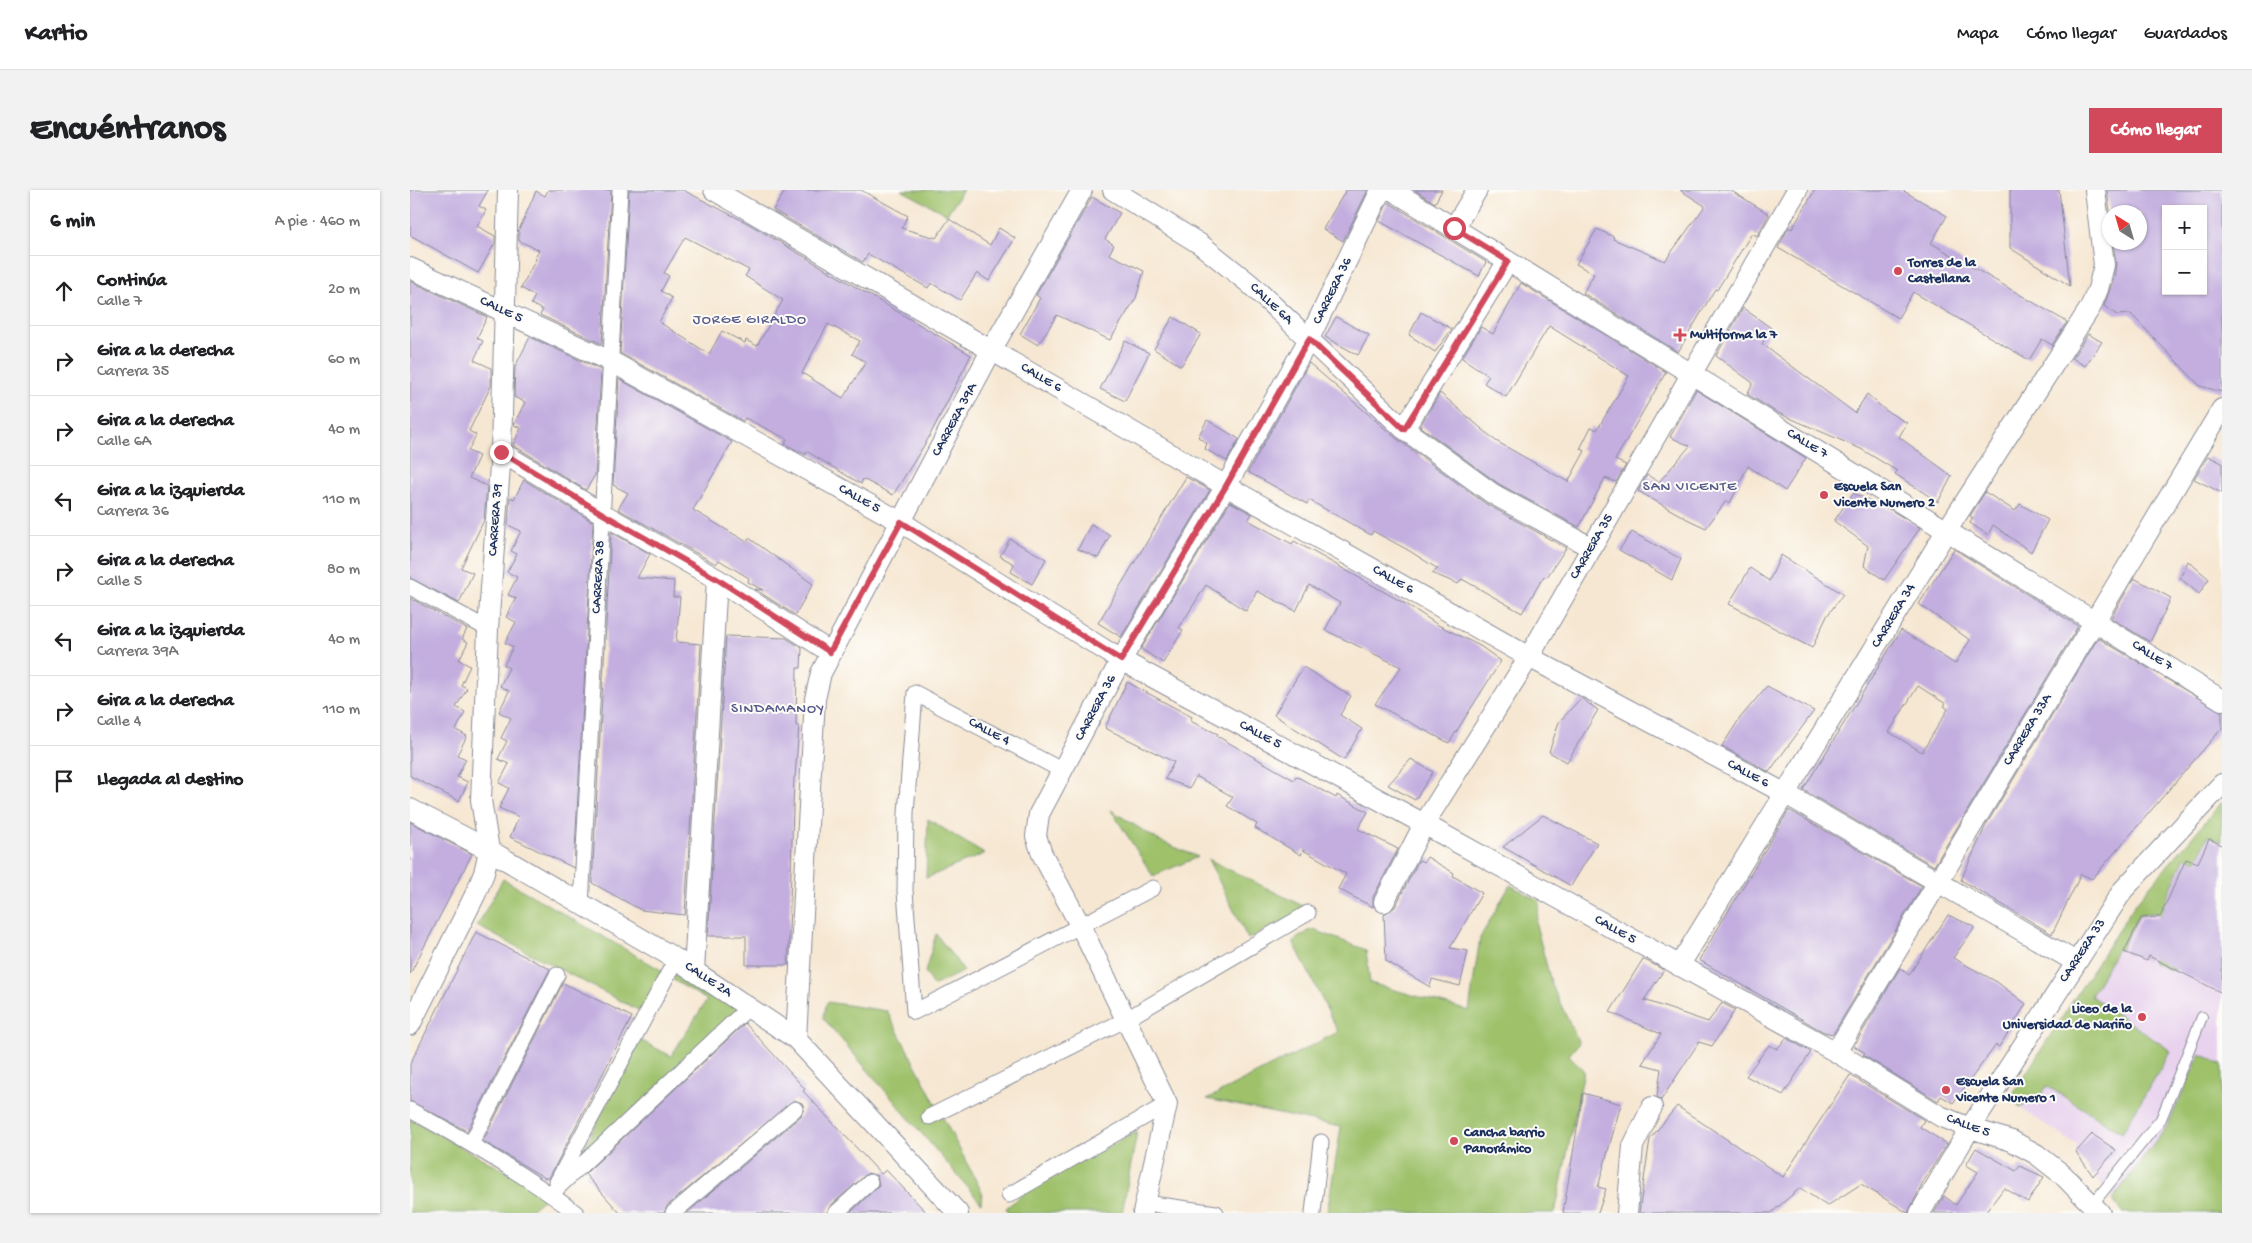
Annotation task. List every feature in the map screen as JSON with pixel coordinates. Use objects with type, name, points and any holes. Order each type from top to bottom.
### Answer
[{"type":"street","name":"CARRERA 39","points":[[489,850],[481,800],[488,629],[501,452],[508,190]]},
{"type":"street","name":"CARRERA 38","points":[[581,905],[620,190]]},
{"type":"street","name":"CALLE 6","points":[[714,190],[1226,486],[1529,657],[1786,794],[1938,880],[2076,962]]},
{"type":"street","name":"CARRERA 39A","points":[[796,1039],[815,699],[821,673],[830,652],[992,349],[1082,190]]},
{"type":"street","name":"CALLE 6A","points":[[1114,190],[1200,244],[1250,284],[1404,429],[1493,494],[1592,548]]},
{"type":"street","name":"CARRERA 36","points":[[1080,925],[1042,854],[1036,836],[1039,814],[1121,660],[1226,486],[1309,339],[1382,190]]},
{"type":"street","name":"CALLE 7","points":[[1392,190],[1947,530],[1998,564],[2095,620],[2222,700]]},
{"type":"street","points":[[1454,228],[1477,190]]},
{"type":"street","name":"CARRERA 35","points":[[1384,902],[1424,824],[1529,657],[1797,190]]},
{"type":"street","name":"CARRERA 34","points":[[1679,966],[1947,530],[2090,308],[2098,289],[2104,266],[2095,190]]},
{"type":"street","points":[[1404,429],[1508,261]]},
{"type":"street","name":"CALLE 5","points":[[410,268],[612,362],[901,522],[1121,660],[1424,824],[1836,1052],[1940,1116],[2012,1141],[2036,1154],[2063,1175],[2096,1209]]},
{"type":"street","name":"CARRERA 33A","points":[[1836,1052],[2222,409]]},
{"type":"street","points":[[501,452],[603,514],[717,579],[830,652]]},
{"type":"street","points":[[694,971],[717,579]]},
{"type":"street","points":[[410,587],[488,629]]},
{"type":"street","name":"CALLE 4","points":[[1063,772],[914,693],[906,813],[905,891],[914,1012],[1080,925]]},
{"type":"street","name":"CARRERA 33","points":[[1920,1213],[1970,1128],[2122,890],[2222,784]]},
{"type":"street","name":"CALLE 2A","points":[[410,809],[489,850],[676,959],[796,1039],[958,1213]]},
{"type":"street","points":[[410,1025],[476,894],[484,873],[489,850]]},
{"type":"street","points":[[1153,888],[1080,925],[1167,1104],[1144,1208],[1216,1213]]},
{"type":"street","points":[[929,1117],[1125,1020],[1308,913]]},
{"type":"street","points":[[550,1194],[676,959]]},
{"type":"street","points":[[471,1144],[557,975]]},
{"type":"street","points":[[550,1194],[749,1007]]},
{"type":"street","points":[[1009,1195],[1167,1104]]},
{"type":"street","points":[[1627,1213],[1633,1146],[1652,1107]]},
{"type":"street","points":[[673,1213],[795,1109]]},
{"type":"street","points":[[410,1110],[471,1144],[550,1194],[576,1213]]},
{"type":"street","points":[[1314,1213],[1321,1142]]},
{"type":"street","points":[[836,1213],[870,1182]]},
{"type":"lane","points":[[2096,1209],[2161,1119],[2202,1017]]},
{"type":"shaded area","name":"Liceo de la Universidad de Nariño","points":[[2222,802],[2222,1213],[2123,1213],[2076,1152],[2077,1145],[2020,1108],[2012,1095],[2135,904]]},
{"type":"green space","points":[[901,190],[963,190],[947,214]]},
{"type":"green space","points":[[2222,802],[2222,842],[2208,836],[2197,861],[2185,857],[2163,906],[2186,918],[2188,939],[2174,971],[2151,962],[2167,926],[2158,913],[2140,914],[2120,950],[2117,949],[2091,996],[2171,1051],[2122,1133],[2047,1086],[2042,1094],[2020,1108],[2012,1095],[2135,904]]},
{"type":"green space","points":[[1111,810],[1158,840],[1198,857],[1153,876]]},
{"type":"green space","points":[[928,819],[984,854],[926,878]]},
{"type":"green space","points":[[1208,859],[1309,909],[1248,939]]},
{"type":"green space","points":[[503,879],[663,971],[642,1012],[477,926]]},
{"type":"green space","points":[[1510,885],[1540,901],[1536,925],[1552,986],[1579,1043],[1569,1055],[1584,1071],[1555,1213],[1327,1213],[1341,1127],[1207,1099],[1338,1032],[1293,941],[1312,929],[1366,950],[1370,983],[1469,1011],[1480,938]]},
{"type":"green space","points":[[936,934],[964,971],[933,986],[925,972]]},
{"type":"green space","points":[[675,966],[742,1007],[575,1165],[640,1040],[671,1056],[707,1000],[673,980]]},
{"type":"green space","points":[[827,1002],[887,1011],[982,1192],[981,1203],[823,1018]]},
{"type":"green space","points":[[2200,1054],[2222,1064],[2222,1213],[2123,1213],[2112,1200],[2168,1125]]},
{"type":"green space","points":[[410,1119],[549,1195],[527,1213],[410,1213]]},
{"type":"green space","points":[[1137,1132],[1122,1213],[1009,1213],[1006,1208],[1037,1183]]},
{"type":"building","points":[[410,190],[488,190],[479,206],[486,210],[477,226],[495,236],[495,243],[478,273],[410,235]]},
{"type":"building","points":[[548,190],[611,190],[602,344],[540,315],[543,310],[531,304],[535,296],[521,288],[539,250],[519,241],[519,230],[536,191],[545,196]]},
{"type":"building","points":[[629,190],[683,190],[749,224],[971,355],[928,439],[893,495],[863,479],[861,484],[806,451],[806,455],[785,444],[787,439],[745,418],[743,421],[620,353]],"holes":[[[685,237],[749,270],[745,276],[783,300],[757,346],[746,340],[745,343],[722,331],[709,354],[659,322],[672,298],[661,291],[669,276],[664,273]],[[828,324],[860,341],[852,354],[866,362],[843,398],[802,373]]]},
{"type":"building","points":[[786,190],[861,190],[908,216],[901,228],[936,238],[949,219],[990,245],[999,228],[1015,238],[989,281],[977,273],[960,300],[931,283],[928,288],[868,254],[863,262],[773,210]]},
{"type":"building","points":[[1346,190],[1368,190],[1343,241],[1323,229]]},
{"type":"building","points":[[1415,190],[1442,190],[1435,203]]},
{"type":"building","points":[[1680,190],[1730,190],[1769,214],[1757,236],[1752,233],[1717,290],[1715,289],[1678,352],[1583,293],[1594,274],[1576,264],[1597,229],[1614,237],[1613,239],[1665,261],[1705,206]]},
{"type":"building","name":"Torres de la Castellana","points":[[1815,190],[1902,190],[1947,216],[1931,243],[2067,322],[2052,345],[2042,339],[2029,360],[1913,292],[1898,318],[1778,248],[1789,227],[1792,229]]},
{"type":"building","points":[[2010,190],[2059,190],[2070,286],[2010,248]]},
{"type":"building","points":[[2107,190],[2222,190],[2222,392],[2200,386],[2131,314],[2117,315],[2104,306],[2114,278],[2116,264],[2114,250],[2147,250],[2147,205],[2109,205]]},
{"type":"building","points":[[1092,197],[1120,213],[1105,239],[1114,245],[1109,254],[1144,271],[1136,298],[1110,340],[1057,315],[1038,345],[1020,334],[1040,298],[1036,295]]},
{"type":"building","points":[[1388,202],[1486,262],[1479,276],[1379,221]]},
{"type":"building","points":[[410,281],[487,317],[477,338],[483,341],[474,360],[491,368],[491,386],[469,431],[476,435],[468,451],[479,456],[469,478],[487,486],[484,520],[461,568],[473,573],[459,603],[410,578]]},
{"type":"building","points":[[1521,283],[1666,372],[1615,460],[1626,465],[1616,482],[1605,478],[1579,527],[1499,484],[1420,426],[1440,393],[1496,441],[1568,482],[1585,451],[1580,449],[1591,427],[1597,430],[1629,376],[1549,326],[1506,397],[1484,383],[1489,376],[1462,358],[1481,327],[1493,334]]},
{"type":"building","points":[[1743,308],[1771,328],[1762,344],[1855,413],[1867,394],[1885,410],[1907,423],[1899,437],[1952,476],[1938,502],[1895,474],[1897,471],[1861,449],[1776,412],[1747,394],[1753,383],[1716,356]]},
{"type":"building","points":[[1421,312],[1452,329],[1435,352],[1409,335]]},
{"type":"building","points":[[1173,317],[1201,334],[1181,366],[1154,349]]},
{"type":"building","points":[[1336,317],[1369,335],[1358,355],[1325,337]]},
{"type":"building","points":[[2088,334],[2102,342],[2085,366],[2072,358]]},
{"type":"building","points":[[530,337],[601,370],[595,475],[586,490],[513,445],[521,428],[514,425],[525,402],[514,397],[515,367]]},
{"type":"building","points":[[1125,341],[1149,353],[1125,401],[1100,389]]},
{"type":"building","points":[[1309,363],[1397,439],[1486,504],[1566,548],[1547,577],[1544,576],[1522,613],[1462,579],[1458,584],[1432,573],[1438,569],[1408,550],[1373,531],[1371,535],[1309,500],[1307,504],[1248,472]]},
{"type":"building","points":[[619,379],[732,442],[693,510],[747,542],[749,538],[813,584],[795,615],[755,589],[763,590],[748,582],[749,578],[719,560],[716,564],[618,509],[628,493],[613,485]]},
{"type":"building","points":[[1696,390],[1806,458],[1785,491],[1748,466],[1730,503],[1726,501],[1706,528],[1638,491],[1647,475],[1659,482],[1690,446],[1670,437]]},
{"type":"building","points":[[1207,420],[1239,439],[1227,461],[1205,449],[1207,443],[1198,437]]},
{"type":"building","points":[[2208,456],[2222,463],[2222,493],[2194,479]]},
{"type":"building","points":[[1186,477],[1210,490],[1121,637],[1098,623]]},
{"type":"building","points":[[524,480],[593,522],[574,868],[510,837],[519,817],[499,808],[509,788],[499,783],[509,764],[498,759],[507,741],[501,738],[511,718],[499,712],[509,691],[500,686],[509,668],[504,665],[513,647],[505,643],[516,622],[506,617],[516,598],[508,595],[517,577],[507,572],[517,554],[511,551],[521,531],[508,525],[510,497],[514,499]]},
{"type":"building","points":[[1985,492],[2015,511],[2020,504],[2048,520],[2031,552],[1993,525],[1988,535],[1970,523],[1973,518],[1970,516]]},
{"type":"building","points":[[1853,493],[1891,510],[1920,528],[1884,580],[1864,566],[1868,546],[1834,521]]},
{"type":"building","points":[[1230,502],[1252,514],[1248,520],[1292,544],[1294,541],[1411,607],[1438,625],[1480,646],[1501,661],[1449,743],[1375,704],[1401,667],[1325,630],[1340,603],[1309,585],[1296,611],[1257,591],[1246,611],[1206,585],[1179,628],[1183,630],[1163,663],[1141,649]]},
{"type":"building","points":[[1091,524],[1110,535],[1098,558],[1078,549]]},
{"type":"building","points":[[611,532],[650,554],[637,578],[674,581],[673,597],[680,597],[676,642],[701,644],[685,915],[641,910],[592,883]]},
{"type":"building","points":[[1632,532],[1681,559],[1672,580],[1619,550]]},
{"type":"building","points":[[1010,539],[1046,559],[1032,584],[1011,572],[1014,564],[1000,556]]},
{"type":"building","points":[[1954,549],[2078,626],[1934,866],[1803,790],[1901,630],[1955,664],[1970,640],[1919,604]],"holes":[[[1918,686],[1946,704],[1944,706],[1948,709],[1922,752],[1889,732]]]},
{"type":"building","points":[[1781,555],[1843,594],[1827,616],[1812,648],[1729,604],[1750,568],[1769,581]]},
{"type":"building","points":[[2188,561],[2209,579],[2199,594],[2180,578]]},
{"type":"building","points":[[2134,578],[2171,598],[2150,642],[2111,618]]},
{"type":"building","points":[[410,598],[467,629],[462,639],[468,642],[459,660],[470,666],[461,685],[467,688],[456,707],[465,712],[456,730],[467,736],[457,755],[466,759],[457,777],[468,782],[459,801],[410,776]]},
{"type":"building","points":[[726,636],[786,638],[802,648],[801,668],[797,668],[796,726],[799,726],[794,777],[788,965],[746,965],[746,936],[708,936]]},
{"type":"building","points":[[2098,638],[2222,712],[2222,728],[2092,879],[2081,874],[2052,934],[1961,880],[1986,825]]},
{"type":"building","points":[[1303,667],[1351,696],[1340,715],[1362,729],[1344,760],[1274,715]]},
{"type":"building","points":[[1127,682],[1192,717],[1190,721],[1218,734],[1217,736],[1294,780],[1296,776],[1336,798],[1337,795],[1368,812],[1358,829],[1398,849],[1373,897],[1373,907],[1338,889],[1346,874],[1303,850],[1301,855],[1255,828],[1257,824],[1227,806],[1233,797],[1196,776],[1190,788],[1165,779],[1174,762],[1105,728]]},
{"type":"building","points":[[1767,686],[1814,711],[1769,772],[1722,746],[1740,718]]},
{"type":"building","points":[[1581,698],[1598,710],[1567,762],[1549,752],[1559,722]]},
{"type":"building","points":[[1411,759],[1433,772],[1415,800],[1388,785]]},
{"type":"building","points":[[1789,810],[1922,886],[1833,1034],[1824,1032],[1699,960]]},
{"type":"building","points":[[1543,815],[1597,843],[1571,886],[1503,847]]},
{"type":"building","points":[[410,822],[472,854],[410,974]]},
{"type":"building","points":[[2209,839],[2222,845],[2222,993],[2149,956],[2147,961],[2124,952],[2141,918],[2160,917],[2186,859],[2198,863]]},
{"type":"building","points":[[1427,857],[1454,873],[1453,876],[1482,893],[1450,948],[1468,951],[1460,986],[1432,979],[1430,987],[1386,961],[1384,914],[1395,907],[1419,860],[1424,862]]},
{"type":"building","points":[[1948,915],[1975,927],[1953,958],[1997,982],[2026,1004],[1999,1047],[1996,1045],[1953,1103],[1941,1096],[1938,1101],[1863,1055],[1865,1053],[1854,1046],[1900,968],[1909,975]]},
{"type":"building","points":[[476,932],[550,969],[467,1131],[410,1101],[410,1064]]},
{"type":"building","points":[[1643,959],[1664,970],[1644,1000],[1708,1022],[1722,1003],[1735,1010],[1712,1046],[1699,1042],[1661,1100],[1657,1096],[1661,1069],[1642,1064],[1661,1034],[1610,1012]]},
{"type":"building","points":[[563,983],[632,1017],[549,1178],[545,1178],[483,1141]]},
{"type":"building","points":[[745,1023],[805,1089],[803,1091],[881,1174],[886,1170],[927,1213],[850,1213],[879,1185],[877,1176],[868,1173],[830,1206],[827,1213],[687,1213],[801,1116],[804,1107],[802,1103],[794,1100],[667,1206],[664,1213],[620,1213],[585,1174]]},
{"type":"building","points":[[1786,1038],[1811,1052],[1783,1095],[1746,1076],[1769,1045],[1777,1049]]},
{"type":"building","points":[[1850,1075],[1924,1120],[1920,1127],[1947,1144],[1923,1182],[1908,1213],[1861,1184],[1827,1206],[1800,1188],[1771,1213],[1639,1213],[1650,1139],[1677,1106],[1783,1177]]},
{"type":"building","points":[[1583,1093],[1621,1104],[1598,1187],[1606,1189],[1598,1213],[1563,1213]]},
{"type":"building","points":[[2092,1134],[2116,1150],[2093,1176],[2076,1152]]},
{"type":"building","points":[[1976,1148],[2016,1171],[2020,1166],[2044,1177],[2028,1202],[2004,1188],[1985,1213],[1934,1213],[1944,1196],[1956,1205],[1978,1172],[1966,1165]]},
{"type":"place","name":"Torres de la Castellana","points":[[1898,271]]},
{"type":"place","name":"Multiforma la 7","points":[[1680,335]]},
{"type":"place","name":"Escuela San Vicente Numero 2","points":[[1824,495]]},
{"type":"place","name":"Liceo de la Universidad de Nariño","points":[[2142,1017]]},
{"type":"place","name":"Escuela San Vicente Numero 1","points":[[1946,1090]]},
{"type":"place","name":"Cancha barrio Panorámico","points":[[1454,1141]]},
{"type":"district","name":"JORGE GIRALDO","points":[[750,320]]},
{"type":"district","name":"SAN VICENTE","points":[[1690,487]]},
{"type":"district","name":"SINDAMANOY","points":[[778,709]]},
{"type":"route","points":[[501,452],[603,514],[717,579],[830,652],[901,522],[1121,660],[1226,486],[1309,339],[1404,429],[1508,261],[1454,228]]}]
